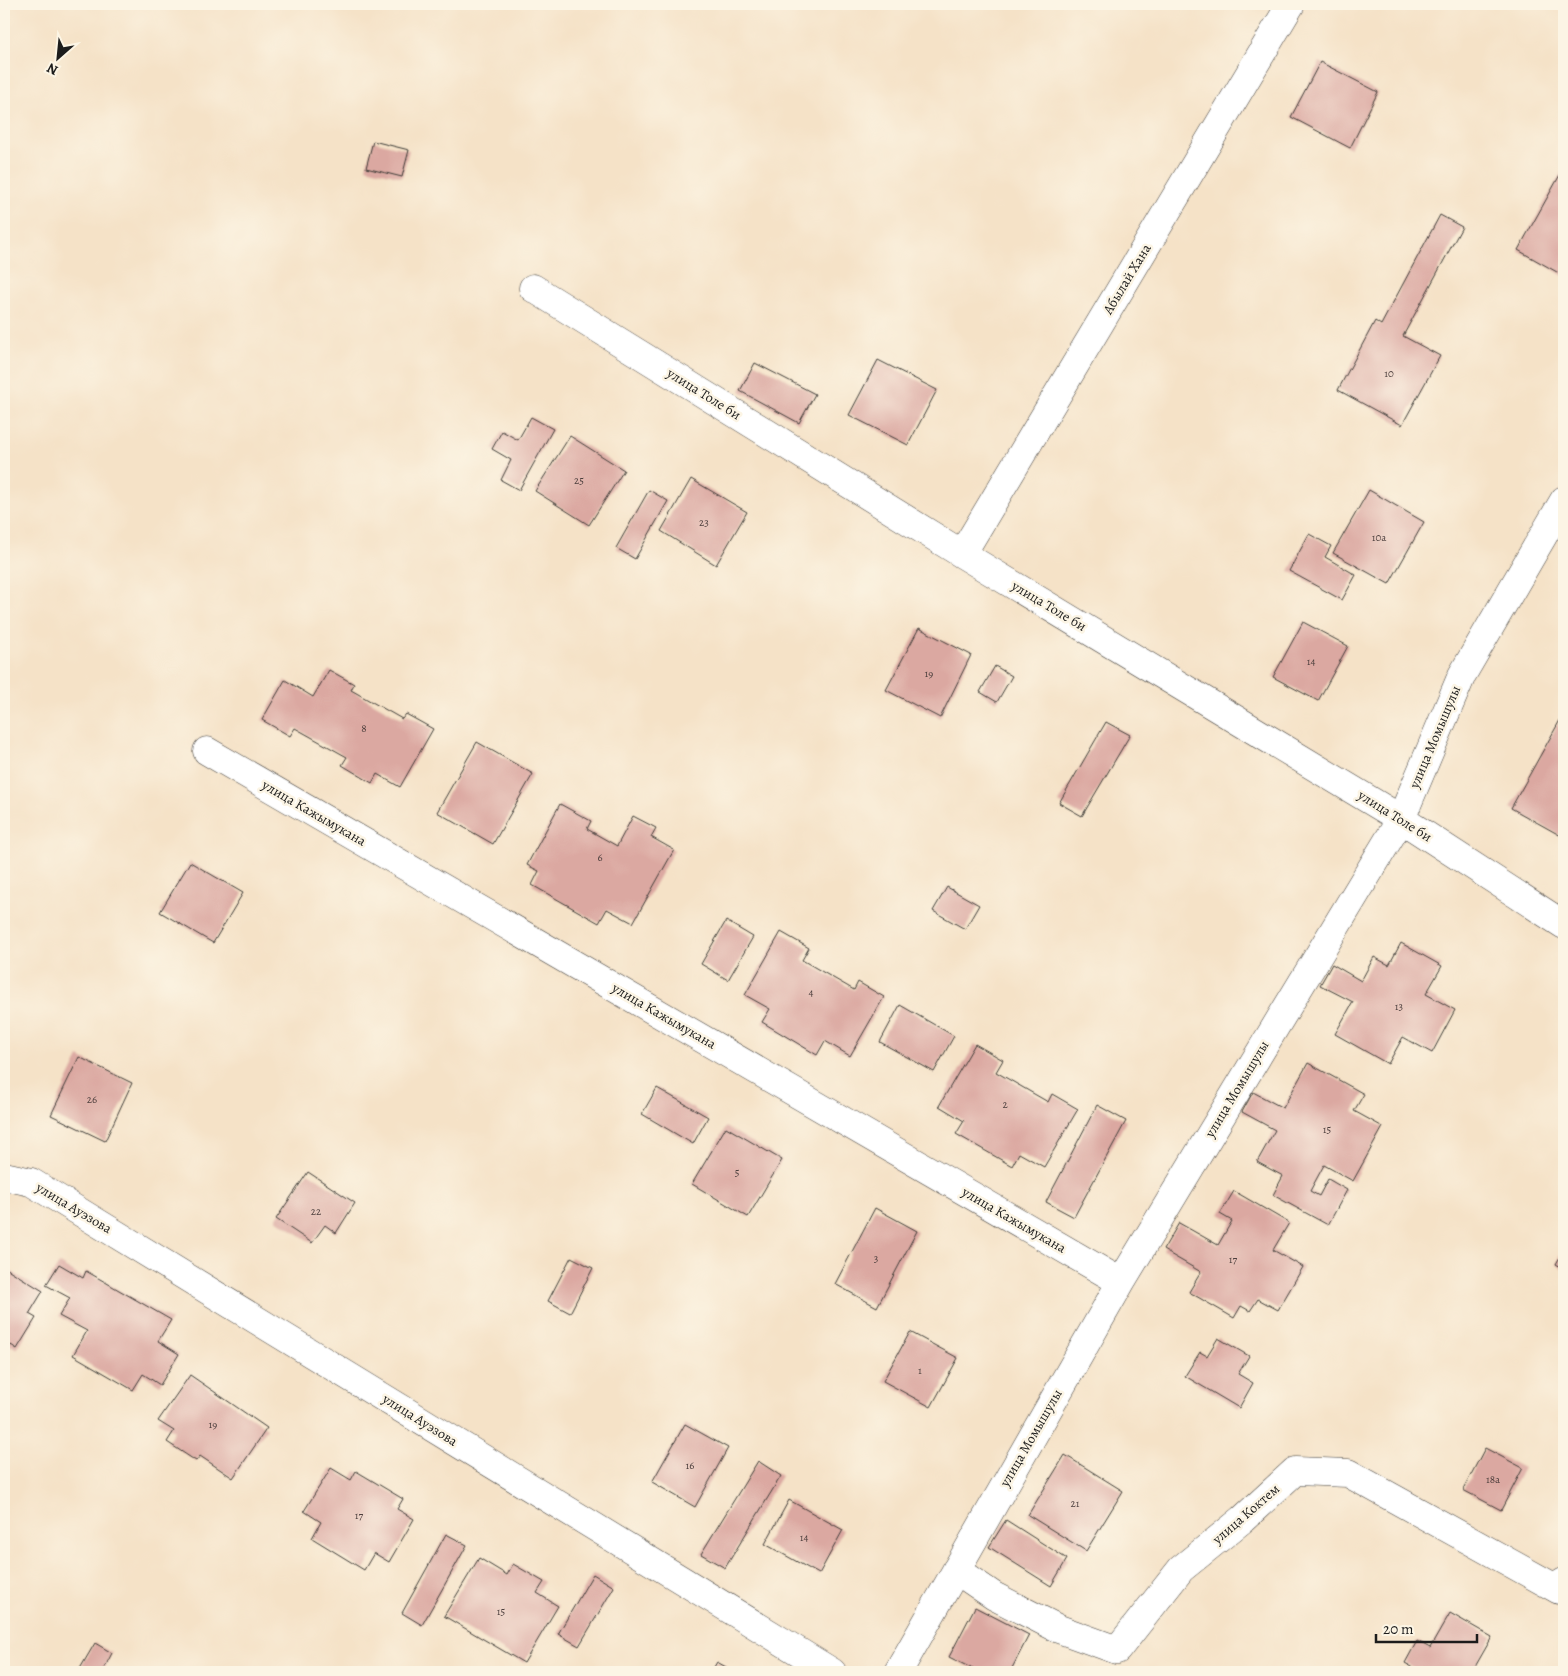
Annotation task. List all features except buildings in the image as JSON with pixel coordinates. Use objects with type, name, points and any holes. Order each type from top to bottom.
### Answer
[{"type":"street","name":"Абылай Хана","points":[[962,554],[1291,4]]},
{"type":"street","name":"улица Толе би","points":[[533,288],[962,554],[1401,820],[1564,925]]},
{"type":"street","name":"улица Момышулы","points":[[898,1672],[1121,1282],[1401,820],[1462,675],[1564,500]]},
{"type":"street","name":"улица Кажымукана","points":[[207,751],[1121,1282]]},
{"type":"street","name":"улица Ауэзова","points":[[4,1176],[31,1182],[832,1672]]},
{"type":"street","name":"улица Коктем","points":[[956,1570],[994,1596],[1059,1629],[1117,1650],[1182,1569],[1243,1519],[1295,1471],[1348,1473],[1559,1590],[1564,1582]]}]
